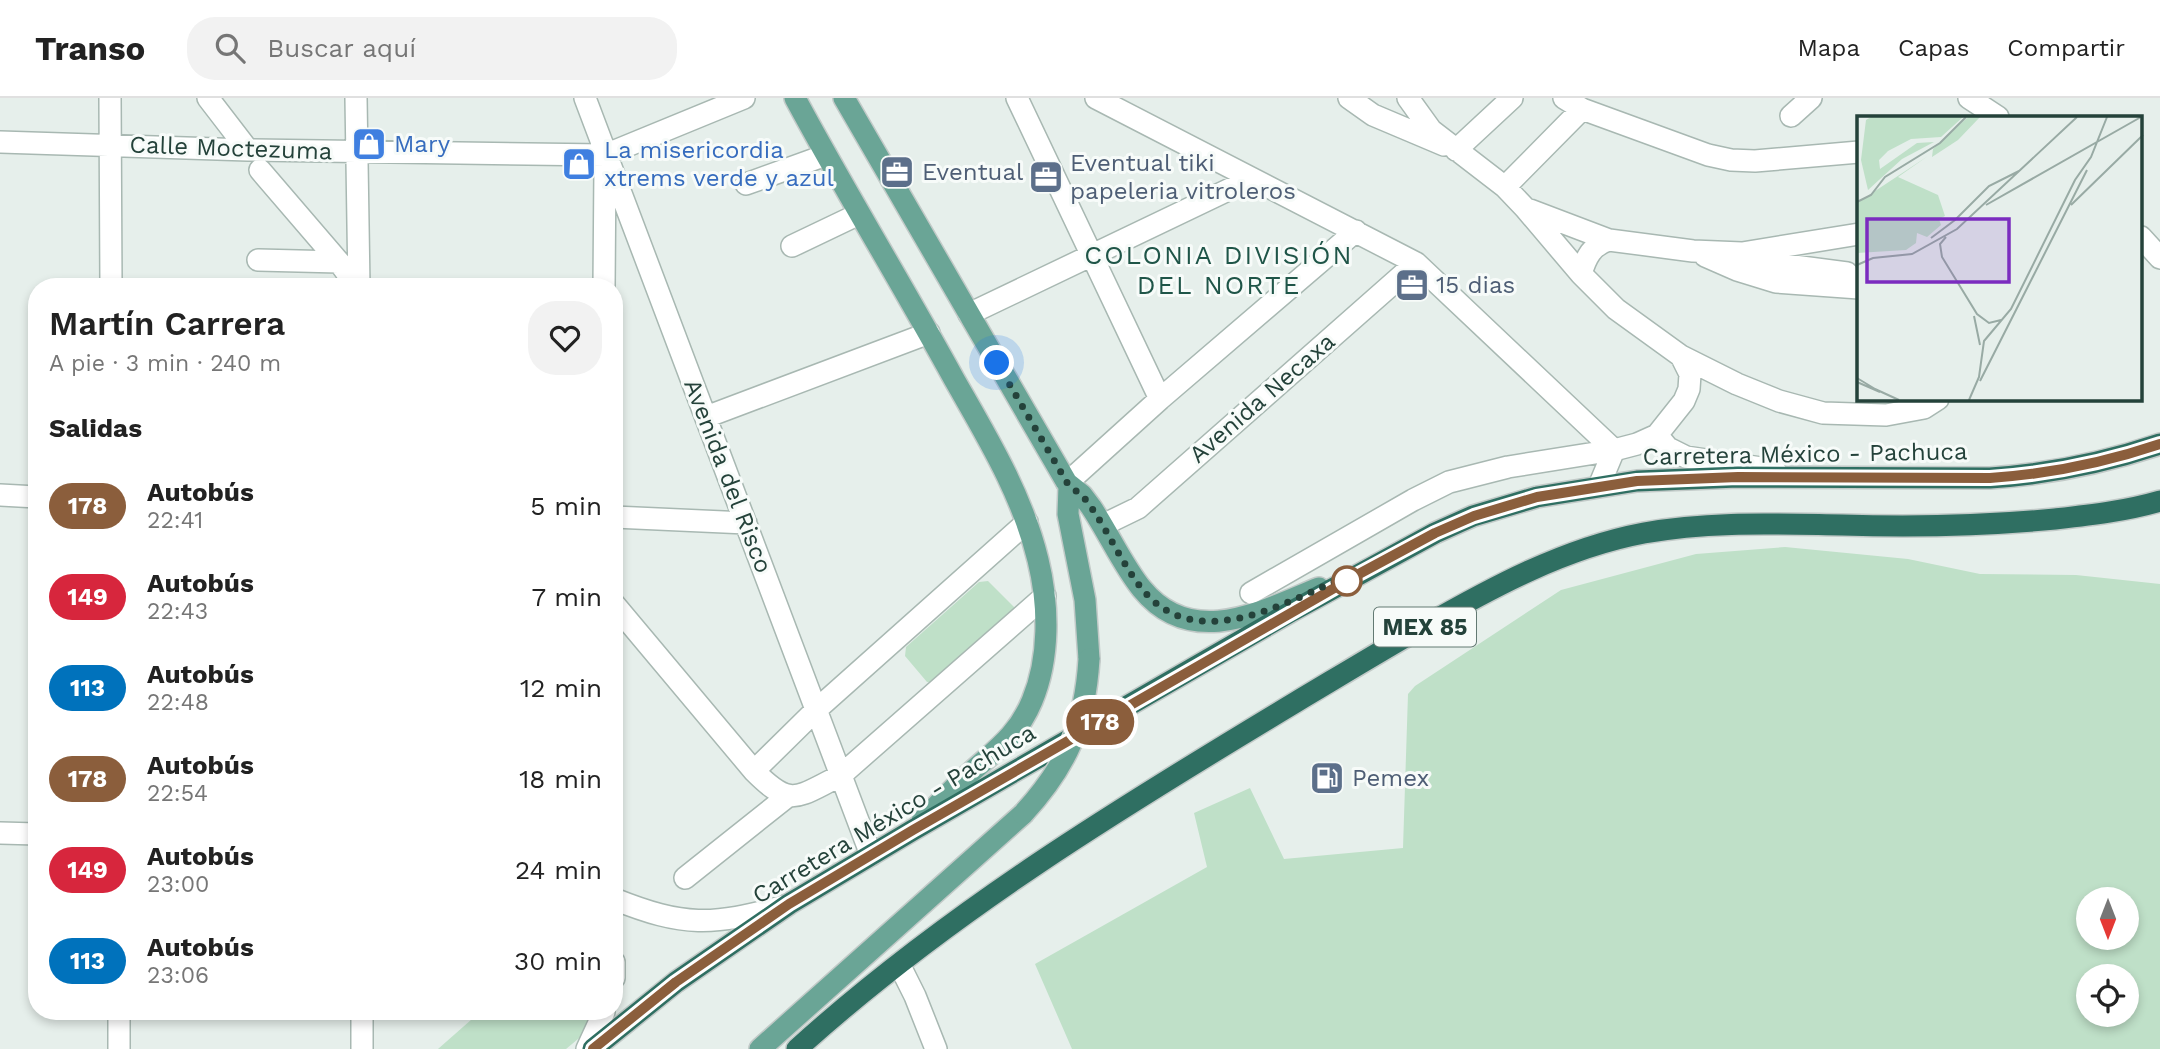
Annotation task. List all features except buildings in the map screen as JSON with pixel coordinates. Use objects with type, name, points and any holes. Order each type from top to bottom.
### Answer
[{"type":"highway","name":"Carretera México - Pachuca","points":[[593,1049],[676,982],[789,904],[1379,563],[1435,533],[1483,513],[1537,497],[1599,486],[1676,479],[1814,476],[1990,478],[2030,475],[2093,465],[2160,444]]},
{"type":"highway","name":"MEX 85","points":[[797,1049],[899,964],[968,913],[1125,806],[1343,674],[1486,592],[1540,566],[1628,537],[1677,528],[1750,523],[1924,527],[1976,525],[2087,515],[2160,501]]},
{"type":"main road","points":[[795,98],[1011,480],[1039,561],[1045,596],[1042,668],[1031,701],[1015,730],[995,753],[968,775],[913,830]]},
{"type":"main road","points":[[844,98],[1068,485],[1082,495],[1142,589],[1174,614],[1198,621],[1221,622],[1252,616],[1379,563]]},
{"type":"main road","points":[[760,1049],[1023,814],[1047,786],[1068,753],[1082,714],[1089,659],[1084,591],[1068,514],[1068,485]]},
{"type":"street","points":[[110,98],[111,278]]},
{"type":"street","points":[[208,98],[248,150]]},
{"type":"street","points":[[356,98],[358,278]]},
{"type":"street","name":"Avenida del Risco","points":[[585,98],[871,855]]},
{"type":"street","name":"Calle Moctezuma","points":[[0,142],[248,150],[605,155],[744,98]]},
{"type":"street","points":[[1017,98],[1160,399]]},
{"type":"street","points":[[1096,98],[1416,263],[1614,450]]},
{"type":"street","points":[[1349,98],[1373,115],[1456,150]]},
{"type":"street","points":[[1358,98],[1375,108],[1431,130]]},
{"type":"street","points":[[1408,98],[1431,130],[1505,187],[1581,274],[1616,309],[1681,356],[1779,401],[1823,413],[1886,415],[1924,408],[1935,401]]},
{"type":"street","points":[[1456,150],[1512,98]]},
{"type":"street","points":[[1791,116],[1811,98]]},
{"type":"street","points":[[1969,98],[1996,116]]},
{"type":"street","points":[[1505,187],[1573,103],[1708,155],[1731,160],[1755,161],[1857,152]]},
{"type":"street","points":[[604,278],[605,155]]},
{"type":"street","points":[[746,184],[826,155]]},
{"type":"street","points":[[260,170],[351,278]]},
{"type":"street","points":[[969,314],[1251,179]]},
{"type":"street","points":[[1525,208],[1609,240],[1693,251],[1742,253],[1857,234]]},
{"type":"street","points":[[792,246],[859,214]]},
{"type":"street","points":[[1068,485],[1160,399],[1356,231]]},
{"type":"street","points":[[2142,238],[2160,258]]},
{"type":"street","points":[[1581,274],[1591,251],[1598,243],[1609,240]]},
{"type":"street","points":[[1693,251],[1737,270],[1776,282],[1857,288]]},
{"type":"street","points":[[258,260],[339,262]]},
{"type":"street","name":"Avenida Necaxa","points":[[1103,525],[1138,508],[1416,263]]},
{"type":"street","points":[[1737,270],[1779,264],[1857,275]]},
{"type":"street","points":[[706,417],[929,333]]},
{"type":"street","points":[[1251,593],[1449,482],[1508,467],[1614,450],[1657,435],[1684,401],[1689,389],[1690,374],[1681,356]]},
{"type":"street","points":[[1657,435],[1668,449],[1685,457],[1814,476]]},
{"type":"street","points":[[1599,486],[1614,450]]},
{"type":"street","points":[[0,495],[28,497]]},
{"type":"street","points":[[623,517],[746,523]]},
{"type":"street","points":[[754,771],[816,710],[1027,522]]},
{"type":"street","points":[[623,615],[754,771],[773,790],[788,796],[800,795],[840,776],[1045,596]]},
{"type":"street","points":[[685,878],[788,796]]},
{"type":"street","points":[[0,833],[28,834]]},
{"type":"street","points":[[623,903],[647,913],[694,922],[745,917],[789,904]]},
{"type":"street","points":[[899,964],[936,1049]]},
{"type":"street","points":[[119,1020],[119,1049]]},
{"type":"street","points":[[362,1020],[362,1049]]},
{"type":"street","points":[[587,1049],[600,1020]]},
{"type":"green space","points":[[1785,547],[1908,559],[1980,574],[2076,575],[2160,584],[2160,1049],[1072,1049],[1035,964],[1207,867],[1194,813],[1250,788],[1284,859],[1403,848],[1408,694],[1415,686],[1561,590],[1696,554]]},
{"type":"green space","points":[[988,581],[1015,608],[1015,615],[938,683],[927,682],[905,656],[906,647],[979,582]]},
{"type":"green space","points":[[471,1020],[598,1020],[566,1049],[438,1049]]},
{"type":"bus line","name":"178","points":[[593,1049],[676,982],[789,904],[1292,611],[1435,533],[1474,516],[1537,497],[1637,481],[1814,476],[1990,478],[2074,469],[2160,444]]},
{"type":"place","name":"Mary","points":[[369,144]]},
{"type":"place","name":"La misericordia xtrems verde y azul","points":[[579,164]]},
{"type":"place","name":"Eventual","points":[[897,172]]},
{"type":"place","name":"Eventual tiki papeleria vitroleros","points":[[1046,177]]},
{"type":"place","name":"15 dias","points":[[1412,285]]},
{"type":"place","name":"Pemex","points":[[1327,778]]},
{"type":"district","name":"COLONIA DIVISIÓN DEL NORTE","points":[[1219,270]]},
{"type":"route","points":[[997,363],[1069,486],[1082,495],[1091,507],[1142,589],[1174,614],[1198,621],[1237,620],[1354,573],[1347,581]]}]
